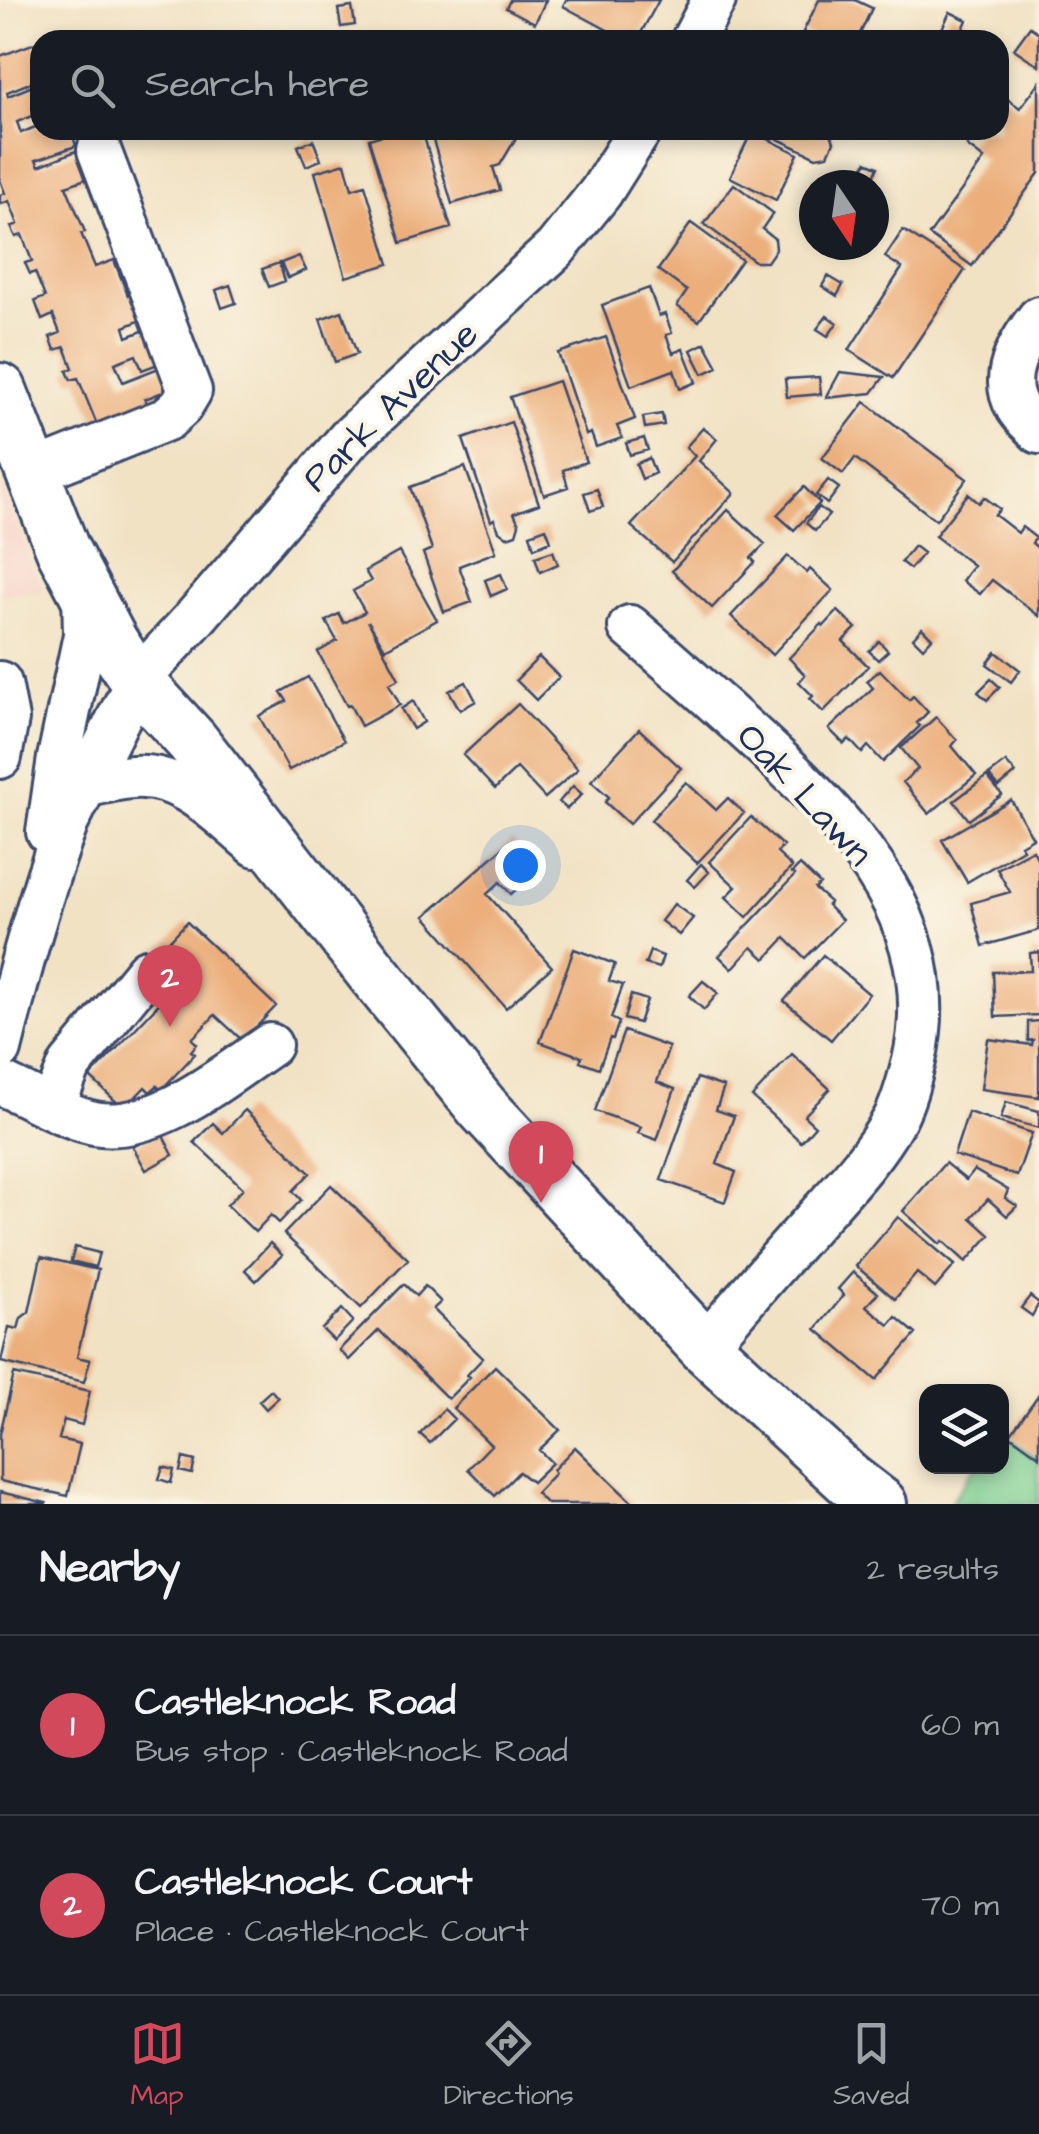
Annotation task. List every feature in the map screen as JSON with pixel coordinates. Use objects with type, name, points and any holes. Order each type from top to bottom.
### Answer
[{"type":"main road","points":[[0,390],[62,550],[137,681],[192,742],[482,1107],[706,1347],[880,1504]]},
{"type":"street","points":[[698,30],[714,0]]},
{"type":"street","name":"Park Avenue","points":[[36,907],[67,822],[137,681],[340,448],[555,249],[601,192],[634,140]]},
{"type":"street","points":[[32,473],[167,419],[190,391],[99,150]]},
{"type":"street","points":[[1039,318],[1014,356],[1010,385],[1017,407],[1039,432]]},
{"type":"street","points":[[0,1049],[10,968],[36,907],[85,636],[84,590]]},
{"type":"street","name":"Oak Lawn","points":[[630,627],[778,759],[838,820],[896,904],[918,972],[921,1022],[909,1080],[896,1117],[870,1156],[706,1347]]},
{"type":"street","points":[[0,683],[7,719],[0,757]]},
{"type":"street","points":[[85,786],[135,776],[174,782],[303,883]]},
{"type":"street","points":[[53,1106],[70,1065],[147,971]]},
{"type":"street","points":[[0,1084],[90,1122],[106,1124],[149,1117],[177,1106],[270,1045]]},
{"type":"shaded area","points":[[0,478],[44,592],[0,595]]},
{"type":"green space","points":[[1009,1438],[1039,1460],[1039,1504],[950,1504],[970,1474],[1009,1474]]},
{"type":"building","points":[[510,0],[546,0],[535,23],[506,8]]},
{"type":"building","points":[[566,0],[659,0],[642,30],[607,30],[563,6]]},
{"type":"building","points":[[819,0],[855,0],[872,8],[862,30],[804,30]]},
{"type":"building","points":[[352,7],[355,25],[341,27],[338,9]]},
{"type":"building","points":[[950,12],[967,20],[962,30],[941,30]]},
{"type":"building","points":[[1030,27],[1039,33],[1039,66],[1014,49]]},
{"type":"building","points":[[30,45],[30,83],[7,92],[8,96],[30,87],[30,117],[17,122],[21,133],[30,129],[30,140],[74,140],[76,146],[36,160],[39,166],[86,147],[97,175],[66,186],[85,232],[81,233],[95,267],[114,260],[128,296],[141,291],[151,316],[124,327],[127,337],[155,326],[169,360],[142,370],[136,355],[115,363],[123,382],[169,364],[178,386],[145,399],[150,412],[100,432],[78,378],[71,380],[67,371],[73,368],[65,347],[55,350],[50,337],[60,333],[53,315],[42,320],[35,301],[45,297],[35,272],[30,274],[25,263],[32,261],[22,235],[16,237],[11,227],[18,224],[9,201],[0,201],[0,195],[5,193],[0,180],[0,56]]},
{"type":"building","points":[[1039,83],[1039,173],[972,266],[929,235],[984,159],[967,146],[972,140],[1009,140],[1009,100],[1020,108]]},
{"type":"building","points":[[313,140],[321,160],[306,166],[298,146]]},
{"type":"building","points":[[369,140],[425,140],[451,228],[401,243]]},
{"type":"building","points":[[433,140],[515,140],[500,165],[493,167],[500,190],[452,204]]},
{"type":"building","points":[[748,140],[770,140],[798,154],[776,200],[730,177]]},
{"type":"building","points":[[780,140],[833,140],[828,155],[816,157]]},
{"type":"building","points":[[866,162],[878,167],[877,170],[863,170]]},
{"type":"building","points":[[345,163],[352,189],[365,185],[389,264],[346,277],[315,172]]},
{"type":"building","points":[[734,184],[773,213],[762,229],[775,239],[776,249],[767,262],[756,262],[704,224]]},
{"type":"building","points":[[691,223],[742,260],[699,321],[677,306],[687,291],[658,270]]},
{"type":"building","points":[[903,230],[965,270],[893,378],[849,350],[902,268],[889,260],[889,251]]},
{"type":"building","points":[[299,256],[306,270],[288,278],[281,263]]},
{"type":"building","points":[[279,263],[285,281],[269,287],[262,269]]},
{"type":"building","points":[[828,276],[843,285],[837,296],[822,286]]},
{"type":"building","points":[[230,285],[236,303],[222,308],[216,290]]},
{"type":"building","points":[[649,288],[659,316],[665,314],[672,333],[666,335],[673,353],[683,349],[696,382],[680,389],[674,370],[631,386],[602,305]]},
{"type":"building","points":[[342,311],[357,354],[335,362],[320,319]]},
{"type":"building","points":[[827,316],[837,323],[828,336],[817,329]]},
{"type":"building","points":[[606,337],[635,419],[617,426],[622,438],[596,447],[591,433],[586,435],[558,353]]},
{"type":"building","points":[[705,343],[718,367],[703,374],[691,350]]},
{"type":"building","points":[[840,372],[884,377],[872,393],[826,398]]},
{"type":"building","points":[[819,377],[821,394],[787,397],[785,379]]},
{"type":"building","points":[[558,381],[586,462],[563,470],[568,487],[544,495],[510,397]]},
{"type":"building","points":[[865,402],[967,479],[936,520],[855,458],[843,474],[822,458]]},
{"type":"building","points":[[662,414],[664,425],[645,428],[643,417]]},
{"type":"building","points":[[511,422],[539,504],[514,513],[519,524],[516,534],[507,537],[494,519],[491,521],[463,439]]},
{"type":"building","points":[[703,428],[717,439],[699,461],[734,493],[672,562],[631,526],[695,456],[686,447]]},
{"type":"building","points":[[644,438],[648,450],[630,455],[626,443]]},
{"type":"building","points":[[649,458],[655,473],[642,479],[636,464]]},
{"type":"building","points":[[465,467],[496,552],[459,566],[472,602],[444,612],[423,553],[432,549],[410,487]]},
{"type":"building","points":[[828,480],[839,488],[827,504],[816,495]]},
{"type":"building","points":[[804,487],[820,503],[794,530],[777,515]]},
{"type":"building","points":[[597,489],[603,507],[590,511],[584,493]]},
{"type":"building","points":[[968,494],[979,503],[984,497],[1000,509],[995,515],[1018,533],[1022,527],[1036,538],[1032,543],[1039,549],[1039,616],[992,580],[980,594],[962,581],[973,565],[935,536]]},
{"type":"building","points":[[819,507],[829,515],[815,531],[806,523]]},
{"type":"building","points":[[728,510],[765,544],[751,558],[755,562],[712,608],[672,571]]},
{"type":"building","points":[[546,528],[551,541],[534,548],[530,534]]},
{"type":"building","points":[[914,546],[923,553],[910,569],[901,562]]},
{"type":"building","points":[[553,551],[558,564],[540,572],[535,557]]},
{"type":"building","points":[[399,552],[437,620],[385,649],[368,621],[399,679],[389,684],[400,705],[361,726],[318,652],[337,641],[326,621],[339,614],[344,623],[365,612],[353,591],[371,581],[365,571]]},
{"type":"building","points":[[788,556],[833,590],[772,655],[731,616]]},
{"type":"building","points":[[501,574],[507,589],[491,596],[485,580]]},
{"type":"building","points":[[838,611],[856,628],[843,641],[868,666],[823,712],[799,682],[805,675],[789,658]]},
{"type":"building","points":[[922,628],[932,638],[923,648],[913,638]]},
{"type":"building","points":[[879,641],[888,651],[878,660],[869,651]]},
{"type":"building","points":[[996,652],[1020,670],[1011,682],[987,664]]},
{"type":"building","points":[[539,657],[559,677],[536,700],[516,680]]},
{"type":"building","points":[[880,670],[909,700],[913,696],[928,712],[917,723],[920,726],[883,762],[868,746],[862,753],[849,739],[844,744],[829,729],[873,688],[867,681]]},
{"type":"building","points":[[308,677],[344,741],[289,770],[259,716],[287,701],[281,692]]},
{"type":"building","points":[[991,679],[1000,687],[987,700],[978,692]]},
{"type":"building","points":[[466,682],[476,701],[460,710],[449,691]]},
{"type":"building","points":[[413,701],[424,722],[413,729],[401,709]]},
{"type":"building","points":[[518,704],[578,769],[545,798],[517,768],[495,789],[463,755]]},
{"type":"building","points":[[936,717],[957,740],[952,746],[976,775],[929,814],[903,782],[918,769],[901,748]]},
{"type":"building","points":[[639,729],[681,768],[629,824],[605,802],[609,797],[591,781]]},
{"type":"building","points":[[1006,762],[1016,773],[999,787],[989,775]]},
{"type":"building","points":[[987,776],[1002,795],[969,820],[954,801]]},
{"type":"building","points":[[686,782],[716,810],[728,798],[744,813],[697,863],[651,820]]},
{"type":"building","points":[[573,786],[582,794],[567,809],[559,802]]},
{"type":"building","points":[[1011,800],[1033,838],[1021,845],[1023,849],[967,882],[942,840]]},
{"type":"building","points":[[751,817],[783,846],[777,853],[792,867],[747,917],[726,897],[736,887],[709,862]]},
{"type":"building","points":[[512,840],[533,864],[525,871],[530,878],[511,894],[500,882],[487,894],[552,967],[506,1008],[425,916]]},
{"type":"building","points":[[1033,850],[1039,862],[1039,930],[983,946],[971,903],[1010,892],[997,869]]},
{"type":"building","points":[[701,864],[709,872],[695,887],[687,880]]},
{"type":"building","points":[[800,865],[820,884],[815,889],[842,920],[805,958],[785,938],[765,959],[752,947],[732,969],[719,956]]},
{"type":"building","points":[[674,904],[693,918],[679,935],[661,921]]},
{"type":"building","points":[[187,922],[276,1006],[243,1041],[215,1015],[192,1039],[197,1044],[191,1051],[195,1054],[161,1090],[157,1086],[150,1092],[145,1087],[124,1109],[90,1077],[183,978],[157,954]]},
{"type":"building","points":[[574,949],[615,964],[609,981],[623,985],[611,1018],[619,1022],[599,1068],[580,1061],[582,1057],[540,1042]]},
{"type":"building","points":[[650,951],[663,956],[659,968],[645,964]]},
{"type":"building","points":[[1039,952],[1039,1015],[995,1017],[993,972],[1031,971],[1030,953]]},
{"type":"building","points":[[823,955],[869,994],[831,1040],[784,1001]]},
{"type":"building","points":[[703,981],[718,993],[704,1010],[689,996]]},
{"type":"building","points":[[631,995],[647,1000],[639,1023],[624,1019]]},
{"type":"building","points":[[1039,1021],[1039,1097],[981,1089],[988,1039],[1032,1045],[1033,1040],[1028,1041],[1028,1022]]},
{"type":"building","points":[[624,1031],[669,1047],[657,1082],[675,1089],[657,1140],[638,1133],[641,1127],[595,1111]]},
{"type":"building","points":[[792,1054],[830,1089],[804,1116],[815,1126],[801,1142],[752,1097]]},
{"type":"building","points":[[697,1078],[724,1087],[716,1110],[734,1116],[717,1164],[736,1172],[725,1202],[661,1180]]},
{"type":"building","points":[[1006,1102],[1039,1111],[1039,1128],[1001,1118]]},
{"type":"building","points":[[245,1110],[310,1173],[293,1191],[301,1200],[279,1223],[271,1215],[255,1232],[227,1205],[243,1188],[194,1142],[213,1123],[223,1133]]},
{"type":"building","points":[[968,1112],[1032,1133],[1017,1176],[954,1155]]},
{"type":"building","points":[[161,1132],[173,1155],[146,1170],[133,1147]]},
{"type":"building","points":[[945,1163],[966,1180],[974,1170],[1008,1190],[1005,1198],[1017,1206],[1007,1216],[988,1199],[971,1218],[990,1235],[966,1262],[903,1211]]},
{"type":"building","points":[[331,1185],[408,1259],[361,1308],[284,1234]]},
{"type":"building","points":[[898,1217],[955,1265],[935,1288],[917,1273],[895,1299],[856,1266]]},
{"type":"building","points":[[270,1243],[282,1255],[256,1281],[245,1270]]},
{"type":"building","points":[[75,1247],[99,1253],[95,1267],[71,1261]]},
{"type":"building","points":[[41,1257],[98,1270],[77,1357],[90,1360],[84,1382],[1,1362],[9,1327],[18,1329],[21,1318],[29,1312]]},
{"type":"building","points":[[853,1272],[878,1293],[866,1306],[889,1325],[896,1317],[916,1334],[876,1380],[816,1329],[844,1295],[838,1289]]},
{"type":"building","points":[[404,1284],[416,1296],[425,1286],[441,1302],[433,1309],[483,1358],[448,1399],[379,1330],[349,1360],[339,1350]]},
{"type":"building","points":[[1030,1296],[1039,1303],[1032,1316],[1021,1308]]},
{"type":"building","points":[[342,1309],[353,1321],[334,1341],[322,1329]]},
{"type":"building","points":[[495,1366],[560,1430],[539,1450],[552,1463],[532,1482],[519,1472],[495,1496],[468,1469],[491,1445],[453,1408]]},
{"type":"building","points":[[14,1374],[90,1391],[82,1425],[64,1420],[59,1439],[80,1444],[68,1496],[0,1481],[0,1434]]},
{"type":"building","points":[[271,1390],[278,1398],[266,1409],[259,1401]]},
{"type":"building","points":[[1039,1394],[1039,1456],[1010,1435]]},
{"type":"building","points":[[444,1409],[454,1419],[430,1443],[420,1434]]},
{"type":"building","points":[[575,1447],[634,1504],[547,1504],[536,1493]]},
{"type":"building","points":[[183,1458],[195,1461],[192,1474],[180,1471]]},
{"type":"building","points":[[163,1467],[174,1470],[171,1483],[159,1479]]},
{"type":"building","points":[[0,1492],[46,1503],[0,1504]]},
{"type":"place","name":"Castleknock Court","points":[[170,1027]]},
{"type":"place","name":"Castleknock Road","points":[[541,1203]]}]
